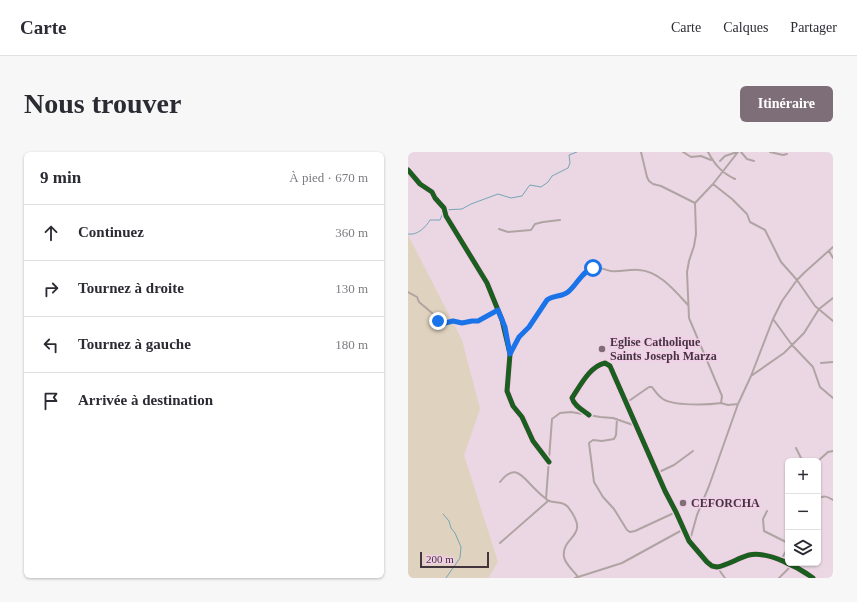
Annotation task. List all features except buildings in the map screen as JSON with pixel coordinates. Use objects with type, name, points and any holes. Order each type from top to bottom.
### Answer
[{"type":"street","points":[[641,152],[649,181],[695,203]]},
{"type":"street","points":[[683,152],[691,156],[701,156],[712,160]]},
{"type":"street","points":[[708,152],[712,160],[722,172],[735,179]]},
{"type":"street","points":[[720,161],[725,156],[737,152]]},
{"type":"street","points":[[721,403],[722,396],[689,318],[687,272],[688,261],[694,246],[696,234],[695,203],[713,184],[737,152]]},
{"type":"street","points":[[741,152],[747,159],[754,161]]},
{"type":"street","points":[[770,152],[783,155],[787,154]]},
{"type":"street","points":[[408,170],[420,184],[432,192],[444,208],[446,216],[487,283],[505,327],[510,354],[506,388],[513,406],[522,417],[533,442],[549,462]]},
{"type":"street","points":[[713,184],[732,199],[747,214],[750,222],[765,230],[781,262],[797,280],[815,306],[833,320]]},
{"type":"street","points":[[499,229],[508,232],[531,230],[535,224],[560,220]]},
{"type":"street","points":[[689,541],[697,515],[709,486],[738,404],[773,319],[782,301],[797,280],[833,247]]},
{"type":"street","points":[[829,251],[833,258]]},
{"type":"street","points":[[510,354],[519,337],[529,327],[547,300],[566,294],[589,269],[593,268],[612,271],[648,271],[667,284],[688,306]]},
{"type":"street","points":[[408,292],[417,297],[419,302],[432,313],[438,321],[447,323],[453,321],[462,323],[478,321],[498,310]]},
{"type":"street","points":[[750,376],[792,345],[804,333],[819,309],[833,298]]},
{"type":"street","points":[[773,319],[792,345],[813,367],[820,387],[833,398]]},
{"type":"street","points":[[821,363],[833,362]]},
{"type":"street","points":[[589,415],[575,405],[572,398],[593,369],[600,364],[605,363],[610,366],[689,541],[707,562],[712,566],[717,567],[744,557],[762,555],[785,563]]},
{"type":"street","points":[[626,402],[649,387],[652,387],[665,400],[706,405],[721,403],[728,405],[738,404]]},
{"type":"street","points":[[500,542],[547,500],[552,419],[560,413],[571,412],[617,419],[636,426]]},
{"type":"street","points":[[617,419],[616,435],[614,439],[602,441],[593,440],[589,443],[594,482],[603,497],[614,509],[626,530],[630,532],[676,512]]},
{"type":"street","points":[[796,448],[801,458]]},
{"type":"street","points":[[657,473],[674,465],[693,451]]},
{"type":"street","points":[[821,458],[828,452],[833,451]]},
{"type":"street","points":[[500,482],[504,477],[511,473],[520,474],[524,476],[547,500],[560,502],[568,508],[578,530],[568,542],[564,557],[567,564],[578,577]]},
{"type":"street","points":[[821,498],[826,496],[833,500]]},
{"type":"street","points":[[767,511],[763,519],[763,530],[785,541]]},
{"type":"street","points":[[575,578],[622,563],[684,529]]},
{"type":"street","points":[[780,561],[785,553]]},
{"type":"street","points":[[779,578],[791,566]]},
{"type":"street","points":[[794,566],[813,578]]},
{"type":"street","points":[[717,567],[725,578]]},
{"type":"shaded area","points":[[408,235],[462,340],[480,409],[464,455],[498,562],[488,578],[408,578]]},
{"type":"waterway","points":[[408,234],[415,234],[424,228],[430,220],[440,220],[444,210],[462,209],[498,194],[511,198],[522,196],[530,185],[541,187],[548,182],[552,176],[568,168],[570,163],[569,155],[577,152]]},
{"type":"waterway","points":[[443,514],[449,521],[461,547],[460,558],[446,578]]},
{"type":"cycle path","points":[[408,170],[420,184],[432,192],[444,208],[446,216],[487,283],[502,320],[510,354],[507,391],[513,406],[522,417],[533,441],[549,462]]},
{"type":"cycle path","points":[[589,415],[577,406],[572,398],[590,372],[605,363],[610,366],[665,491],[689,541],[707,562],[712,566],[717,567],[749,555],[765,555],[791,565],[813,578]]},
{"type":"place","name":"Eglise Catholique Saints Joseph Marza","points":[[602,349]]},
{"type":"place","name":"CEFORCHA","points":[[683,503]]},
{"type":"route","points":[[438,321],[445,323],[453,321],[462,323],[478,321],[498,310],[505,327],[510,354],[519,337],[529,327],[547,300],[555,296],[562,296],[566,294],[585,272],[593,268]]}]
